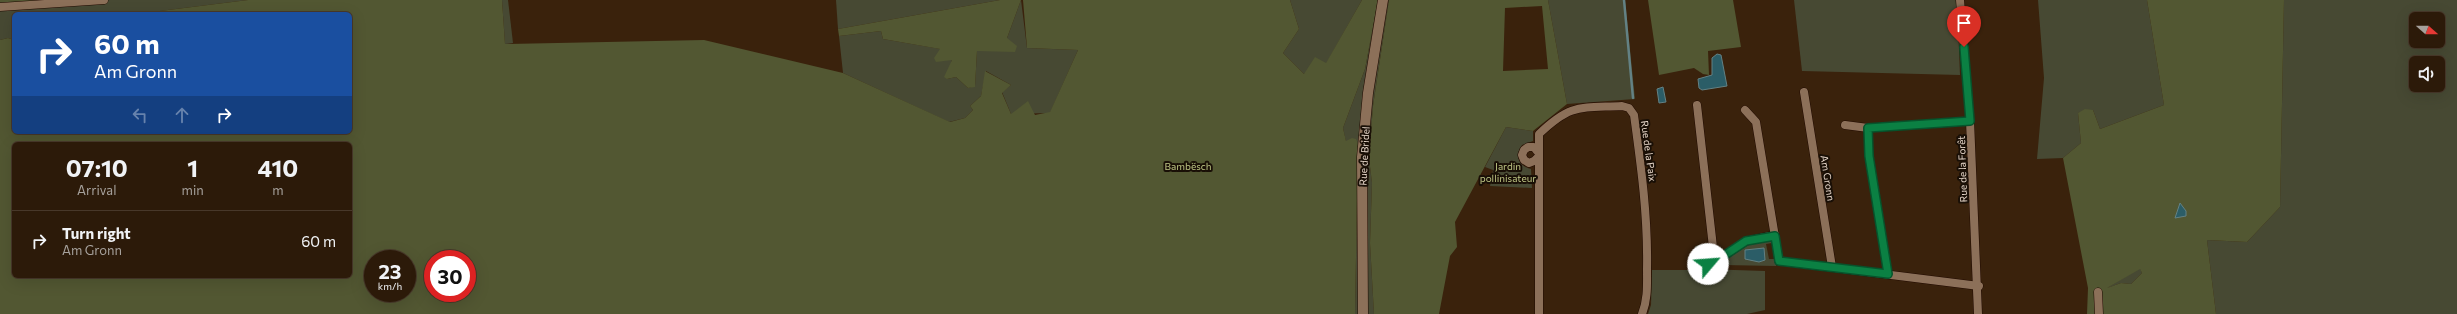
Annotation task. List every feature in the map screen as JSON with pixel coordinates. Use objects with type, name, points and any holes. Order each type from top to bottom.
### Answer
[{"type":"main road","name":"Rue de Bridel","points":[[1363,314],[1362,157],[1368,93],[1383,0]]},
{"type":"street","points":[[0,7],[104,0]]},
{"type":"street","name":"Rue de la Forêt","points":[[1960,0],[1970,121],[1979,286],[1978,314]]},
{"type":"street","name":"Am Gronn","points":[[1804,92],[1832,267]]},
{"type":"street","points":[[1697,105],[1716,261],[1718,264],[1708,264]]},
{"type":"street","name":"Rue de la Paix","points":[[1539,314],[1537,154],[1539,134],[1557,116],[1569,110],[1622,106],[1630,108],[1634,115],[1645,194],[1648,236],[1646,303],[1642,314]]},
{"type":"street","points":[[1745,110],[1756,122],[1779,261],[1979,286]]},
{"type":"street","points":[[1845,125],[1868,128],[1970,121]]},
{"type":"street","points":[[1868,128],[1869,156],[1888,274]]},
{"type":"street","points":[[1716,261],[1746,241],[1775,236]]},
{"type":"street","points":[[2098,292],[2099,314]]},
{"type":"green space","points":[[0,0],[104,0],[0,7]]},
{"type":"green space","points":[[104,0],[248,0],[152,12],[12,12],[12,39],[8,38],[0,40],[0,7]]},
{"type":"green space","name":"Bambësch","points":[[248,0],[502,0],[505,44],[704,40],[843,73],[950,122],[965,118],[973,110],[970,106],[981,96],[985,71],[1011,85],[1002,93],[1011,114],[1028,101],[1035,115],[1050,112],[1078,50],[1027,48],[1023,0],[1290,0],[1299,29],[1283,53],[1304,74],[1315,57],[1326,63],[1362,0],[1378,0],[1365,69],[1343,128],[1346,141],[1352,138],[1356,139],[1358,144],[1355,314],[0,314],[0,40],[8,38],[12,39],[12,134],[352,134],[352,12],[152,12]]},
{"type":"green space","points":[[502,0],[508,0],[513,43],[505,44]]},
{"type":"green space","points":[[836,0],[1000,0],[838,29]]},
{"type":"green space","points":[[1000,0],[1021,0],[1007,38],[1017,46],[1015,52],[977,51],[975,87],[968,88],[956,77],[947,79],[944,77],[952,60],[936,62],[934,58],[940,49],[883,39],[881,31],[839,36],[838,29]]},
{"type":"green space","points":[[1021,0],[1027,48],[1078,50],[1050,113],[1011,114],[1002,92],[1011,85],[986,71],[981,96],[970,106],[973,110],[965,118],[949,122],[843,73],[839,36],[881,31],[883,39],[941,49],[952,60],[947,79],[956,77],[968,88],[975,86],[977,51],[1007,38]]},
{"type":"green space","points":[[1290,0],[1362,0],[1326,64],[1304,74],[1283,53],[1299,29]]},
{"type":"green space","points":[[1378,0],[1389,0],[1373,106],[1369,158],[1372,183],[1370,243],[1374,314],[1355,314],[1358,144],[1346,142],[1343,128],[1365,69]]},
{"type":"green space","points":[[1389,0],[1548,0],[1567,104],[1533,131],[1506,127],[1455,222],[1457,247],[1450,256],[1439,314],[1374,314],[1370,243],[1372,183],[1369,158],[1373,106]],"holes":[[[1542,6],[1548,69],[1503,71],[1505,8]]]},
{"type":"green space","points":[[1548,0],[1625,0],[1635,99],[1567,104]]},
{"type":"green space","points":[[1648,0],[1733,0],[1741,47],[1708,51],[1709,75],[1703,74],[1694,68],[1659,75]]},
{"type":"green space","points":[[1794,0],[1957,0],[1960,75],[1802,71]]},
{"type":"green space","points":[[2038,0],[2147,0],[2164,105],[2100,129],[2093,110],[2078,113],[2081,143],[2063,158],[2037,159],[2044,78]]},
{"type":"green space","points":[[2147,0],[2284,0],[2280,207],[2247,242],[2207,240],[2216,314],[2087,314],[2088,288],[2063,158],[2081,143],[2078,113],[2085,109],[2093,110],[2100,129],[2164,105]],"holes":[[[2140,269],[2142,273],[2131,284],[2121,283],[2107,288]]]},
{"type":"green space","points":[[2284,0],[2457,0],[2457,314],[2216,314],[2207,240],[2247,242],[2280,207]]},
{"type":"green space","name":"Jardin pollinisateur","points":[[1506,127],[1533,131],[1533,141],[1522,145],[1518,153],[1519,160],[1523,166],[1531,169],[1532,188],[1490,186],[1493,170],[1485,167]]},
{"type":"green space","points":[[1771,240],[1772,243],[1766,244],[1769,259],[1776,259],[1776,266],[1723,265],[1723,260],[1747,244]]},
{"type":"green space","points":[[1708,243],[1709,255],[1703,259],[1704,269],[1765,271],[1765,310],[1747,314],[1648,314],[1651,305],[1652,270],[1696,270],[1695,246]]},
{"type":"green space","points":[[2140,268],[2142,273],[2131,284],[2121,283],[2105,289]]},
{"type":"water","points":[[1717,54],[1721,55],[1727,86],[1702,90],[1699,88],[1698,79],[1712,75],[1712,58]]},
{"type":"water","points":[[1663,87],[1666,102],[1659,103],[1657,89]]},
{"type":"water","points":[[2180,203],[2186,211],[2186,216],[2175,218]]},
{"type":"water","points":[[1764,248],[1765,260],[1759,262],[1745,259],[1745,250]]},
{"type":"waterway","points":[[1624,0],[1633,98]]},
{"type":"route","points":[[1708,264],[1718,264],[1716,261],[1746,241],[1775,236],[1779,261],[1888,274],[1869,156],[1868,128],[1905,124],[1970,121],[1964,47]]}]
